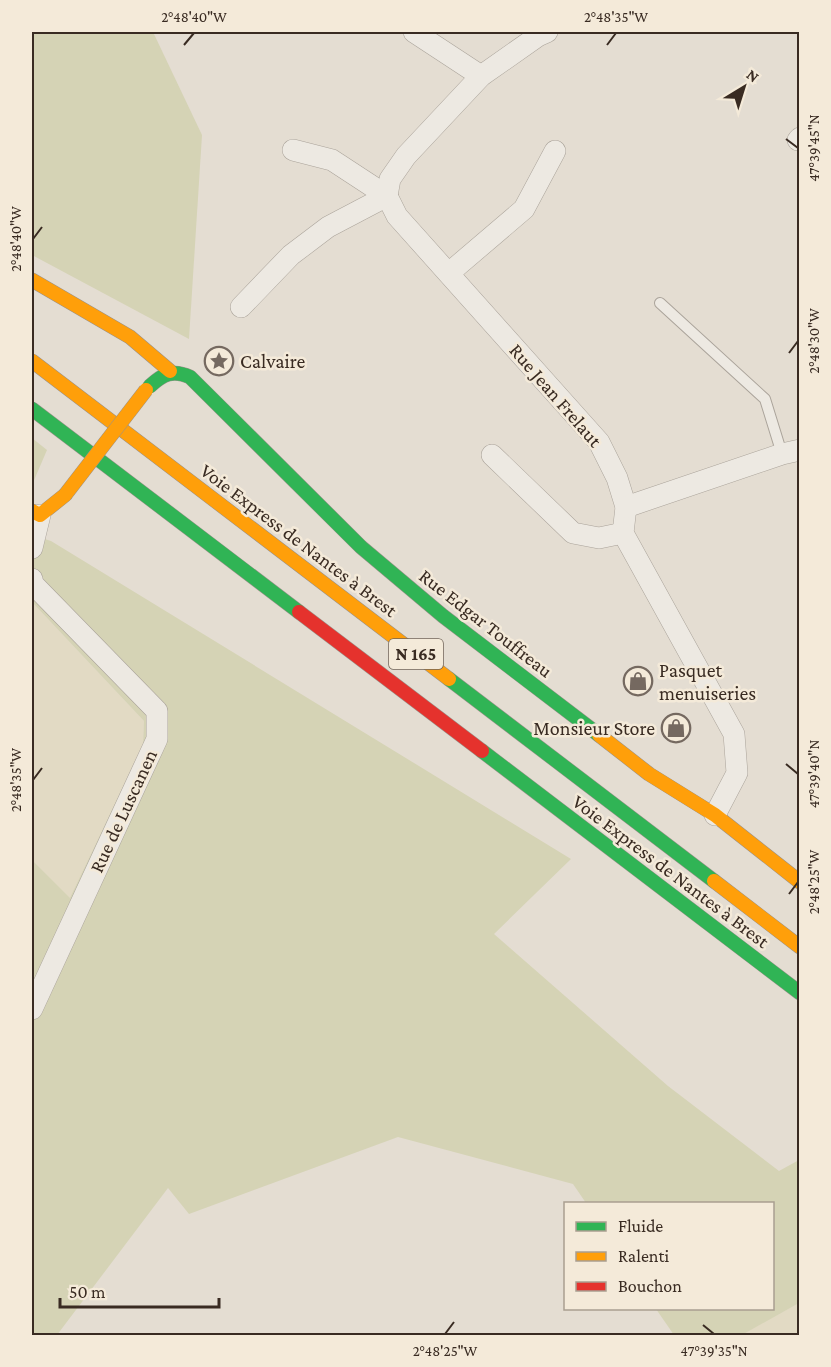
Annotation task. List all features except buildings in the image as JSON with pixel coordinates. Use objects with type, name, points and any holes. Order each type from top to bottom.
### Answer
[{"type":"main road","name":"Rue Edgar Touffreau","points":[[32,280],[130,337],[170,371],[179,371],[190,377],[362,547],[443,616],[649,774],[715,815],[800,882]]},
{"type":"main road","name":"Voie Express de Nantes à Brest","points":[[32,361],[800,947]]},
{"type":"main road","points":[[36,513],[53,506],[65,495],[146,390],[170,371]]},
{"type":"main road","name":"Voie Express de Nantes à Brest","points":[[32,409],[800,993]]},
{"type":"street","points":[[414,32],[481,76]]},
{"type":"street","points":[[241,307],[291,255],[328,227],[387,196],[390,179],[406,156],[481,76],[547,32]]},
{"type":"street","name":"Rue Jean Frelaut","points":[[293,150],[332,160],[387,196],[397,216],[599,442],[617,478],[626,507],[623,533]]},
{"type":"street","points":[[449,273],[524,209],[555,151]]},
{"type":"street","points":[[626,507],[791,452]]},
{"type":"street","points":[[492,455],[573,533],[599,538],[623,533],[734,734],[737,773],[715,815]]},
{"type":"street","points":[[32,548],[36,513]]},
{"type":"street","name":"Rue de Luscanen","points":[[32,579],[33,584],[157,711],[157,739],[32,1009]]},
{"type":"lane","points":[[660,303],[765,399],[791,452]]},
{"type":"shaded area","points":[[32,32],[153,32],[202,135],[189,339],[32,255]]},
{"type":"shaded area","points":[[32,438],[47,450],[32,485]]},
{"type":"shaded area","points":[[32,535],[51,541],[571,859],[494,934],[668,1086],[779,1171],[799,1160],[799,1303],[740,1336],[674,1335],[657,1310],[774,1310],[774,1202],[585,1202],[573,1184],[398,1137],[189,1214],[168,1188],[57,1335],[32,1335],[32,860],[70,898],[143,745],[144,721],[32,602]]},
{"type":"shaded area","points":[[32,602],[144,721],[143,745],[70,899],[32,860]]},
{"type":"shaded area","points":[[799,1303],[799,1335],[740,1335]]},
{"type":"traffic: fast","points":[[150,386],[168,374],[178,373],[190,377],[361,547],[443,616],[599,735]]},
{"type":"traffic: fast","points":[[32,409],[299,612]]},
{"type":"traffic: fast","points":[[449,679],[714,881]]},
{"type":"traffic: fast","points":[[482,751],[800,993]]},
{"type":"traffic: slow","points":[[32,280],[130,337],[170,371]]},
{"type":"traffic: slow","points":[[32,361],[449,679]]},
{"type":"traffic: slow","points":[[65,495],[146,390]]},
{"type":"traffic: slow","points":[[32,511],[40,515],[65,495]]},
{"type":"traffic: slow","points":[[599,735],[649,774],[715,815],[800,882]]},
{"type":"traffic: slow","points":[[714,881],[800,947]]},
{"type":"traffic: jam","points":[[299,612],[482,751]]},
{"type":"place","name":"Calvaire","points":[[219,361]]},
{"type":"place","name":"Pasquet menuiseries","points":[[638,681]]},
{"type":"place","name":"Monsieur Store","points":[[676,728]]}]
